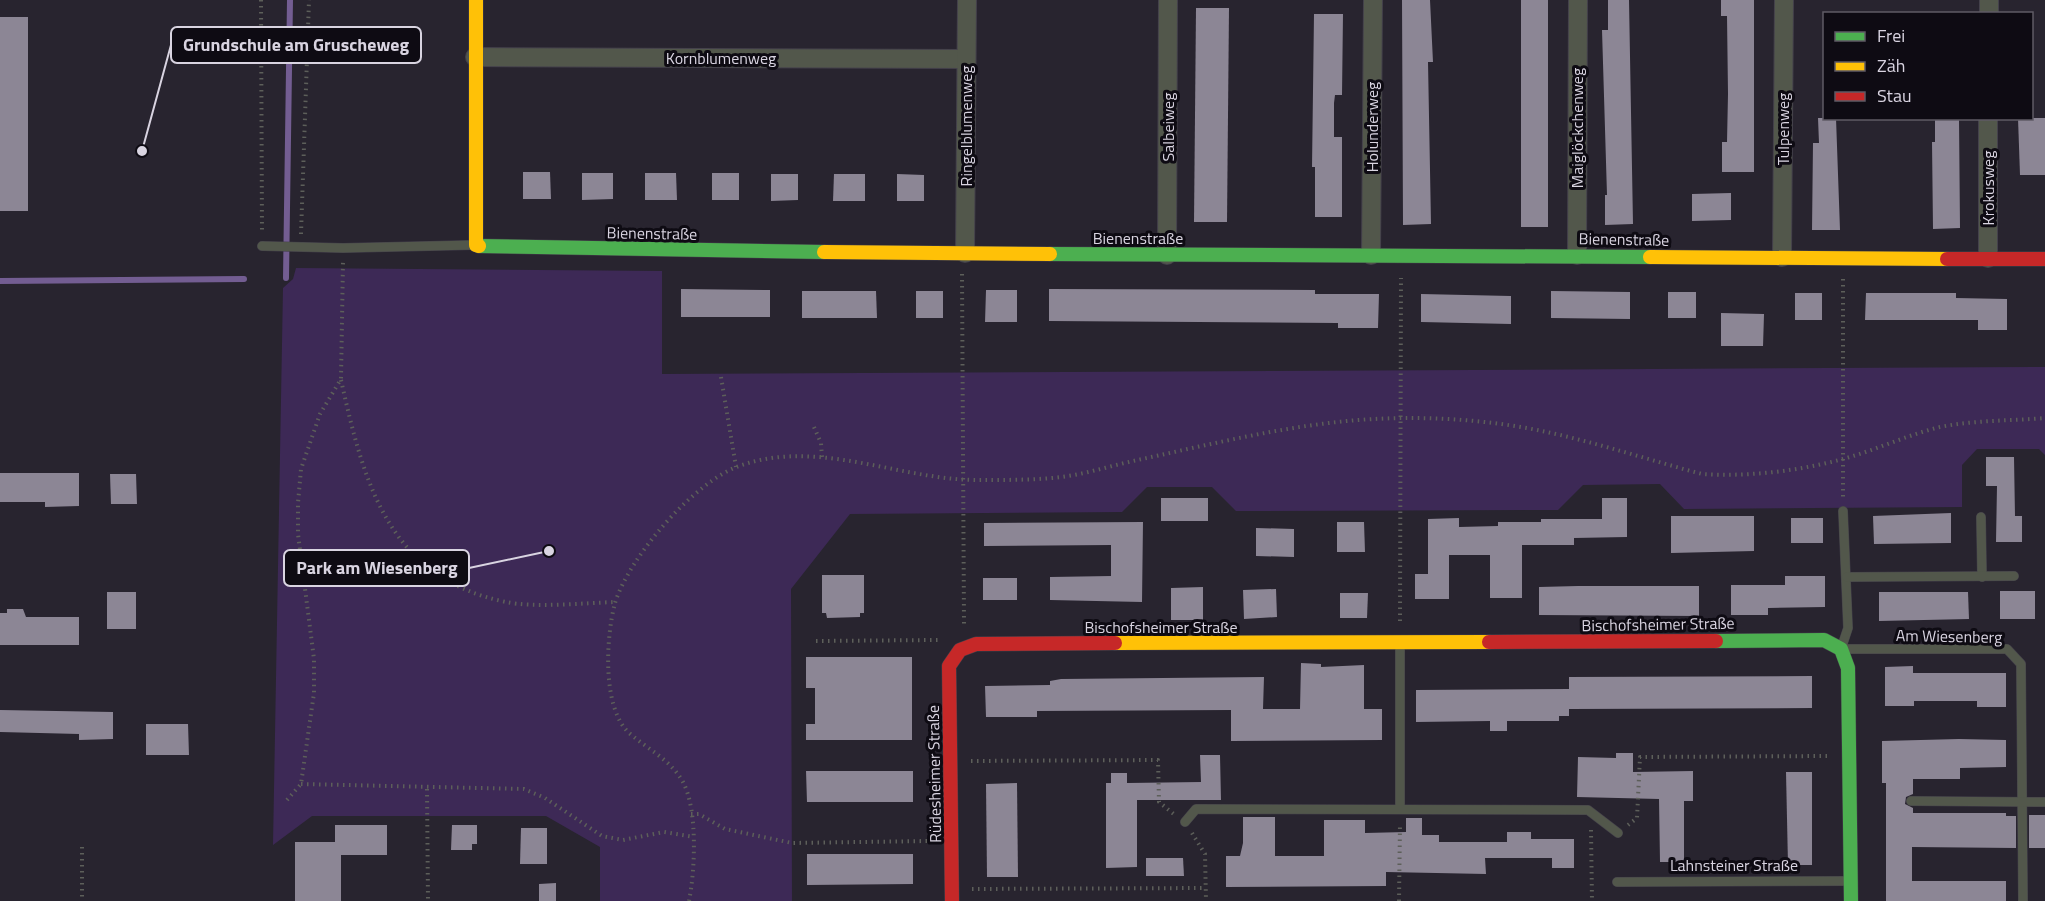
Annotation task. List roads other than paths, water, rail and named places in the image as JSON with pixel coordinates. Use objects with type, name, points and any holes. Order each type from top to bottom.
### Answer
[{"type":"street","points":[[476,0],[476,245]]},
{"type":"street","name":"Ringelblumenweg","points":[[965,253],[967,0]]},
{"type":"street","name":"Salbeiweg","points":[[1167,255],[1168,0]]},
{"type":"street","name":"Holunderweg","points":[[1371,255],[1373,0]]},
{"type":"street","name":"Maiglöckchenweg","points":[[1576,255],[1578,0]]},
{"type":"street","name":"Tulpenweg","points":[[1782,257],[1784,0]]},
{"type":"street","name":"Kornblumenweg","points":[[475,57],[966,59]]},
{"type":"street","name":"Krokusweg","points":[[1988,258],[1989,120]]},
{"type":"street","name":"Bienenstraße","points":[[476,245],[490,248],[1167,255],[2045,258]]},
{"type":"street","name":"Bischofsheimer Straße","points":[[960,650],[976,644],[1824,640],[1841,649]]},
{"type":"street","points":[[1841,649],[1848,668],[1851,901]]},
{"type":"street","name":"Rüdesheimer Straße","points":[[952,895],[949,666],[960,650]]},
{"type":"lane","points":[[262,246],[343,248],[476,245]]},
{"type":"lane","points":[[1841,649],[1848,628],[1843,511]]},
{"type":"lane","points":[[1981,517],[1982,577]]},
{"type":"lane","points":[[1847,577],[2014,576]]},
{"type":"lane","points":[[1400,643],[1400,808]]},
{"type":"lane","name":"Am Wiesenberg","points":[[1841,649],[2007,649],[2021,664],[2023,901]]},
{"type":"lane","points":[[1911,801],[2045,802]]},
{"type":"lane","points":[[1185,822],[1196,809],[1588,810],[1618,833]]},
{"type":"lane","name":"Lahnsteiner Straße","points":[[1617,882],[1851,881]]},
{"type":"waterway","points":[[286,278],[290,0]]},
{"type":"waterway","points":[[0,281],[244,279]]},
{"type":"place","name":"Grundschule am Gruscheweg","points":[[142,151]]},
{"type":"place","name":"Park am Wiesenberg","points":[[549,551]]}]
